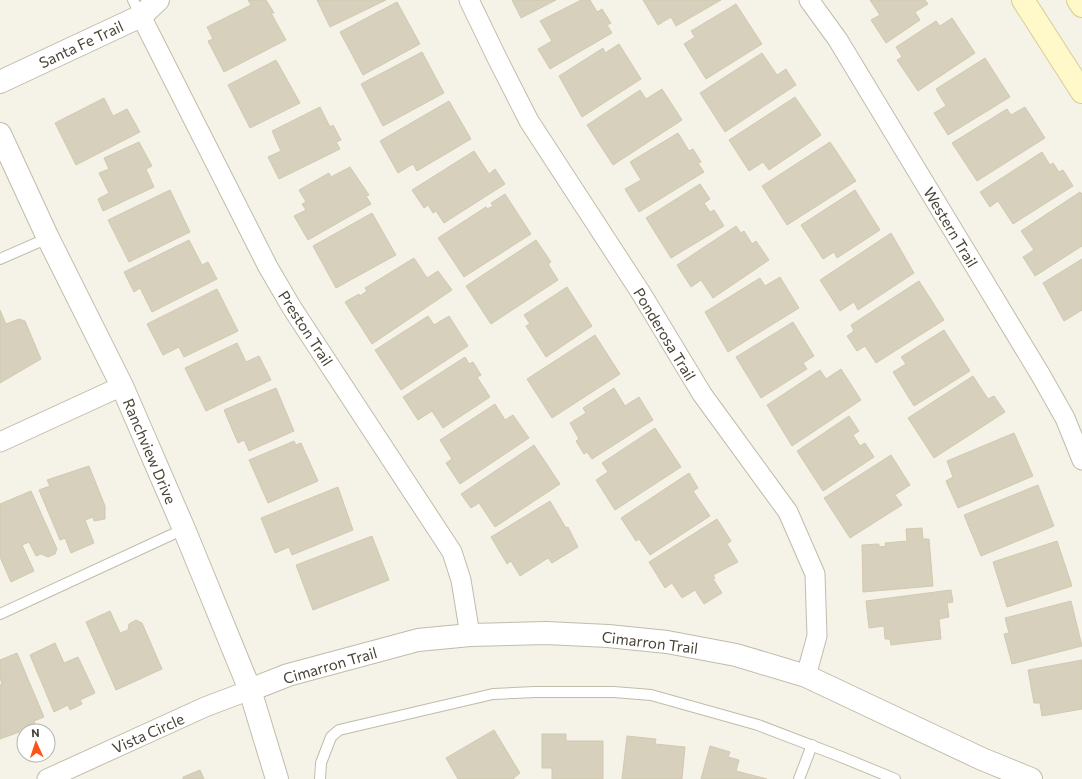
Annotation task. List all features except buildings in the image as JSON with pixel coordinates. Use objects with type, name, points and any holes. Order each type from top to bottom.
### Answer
[{"type":"main road","points":[[1024,0],[1082,92]]},
{"type":"main road","points":[[1078,0],[1082,6]]},
{"type":"street","name":"Santa Fe Trail","points":[[0,82],[137,8],[158,0]]},
{"type":"street","name":"Ponderosa Trail","points":[[469,0],[529,121],[641,293],[702,394],[788,512],[815,574],[817,636],[806,676]]},
{"type":"street","name":"Western Trail","points":[[809,0],[838,40],[1040,374],[1065,418],[1082,460]]},
{"type":"street","name":"Preston Trail","points":[[137,8],[268,267],[292,308],[452,552],[461,580],[470,635]]},
{"type":"street","name":"Ranchview Drive","points":[[0,134],[48,238],[122,386],[184,529],[250,690],[277,779]]},
{"type":"street","points":[[0,442],[122,386]]},
{"type":"street","name":"Cimarron Trail","points":[[250,690],[288,675],[418,640],[470,635],[546,633],[608,636],[667,642],[736,655],[806,676],[982,759],[1031,779]]},
{"type":"street","name":"Vista Circle","points":[[47,779],[205,707],[250,690]]},
{"type":"lane","points":[[0,259],[48,238]]},
{"type":"lane","points":[[0,614],[184,529]]},
{"type":"lane","points":[[320,779],[321,763],[332,737],[339,730],[493,694],[535,692],[606,692],[650,695],[758,725],[895,779]]},
{"type":"lane","points":[[799,779],[812,745]]}]
